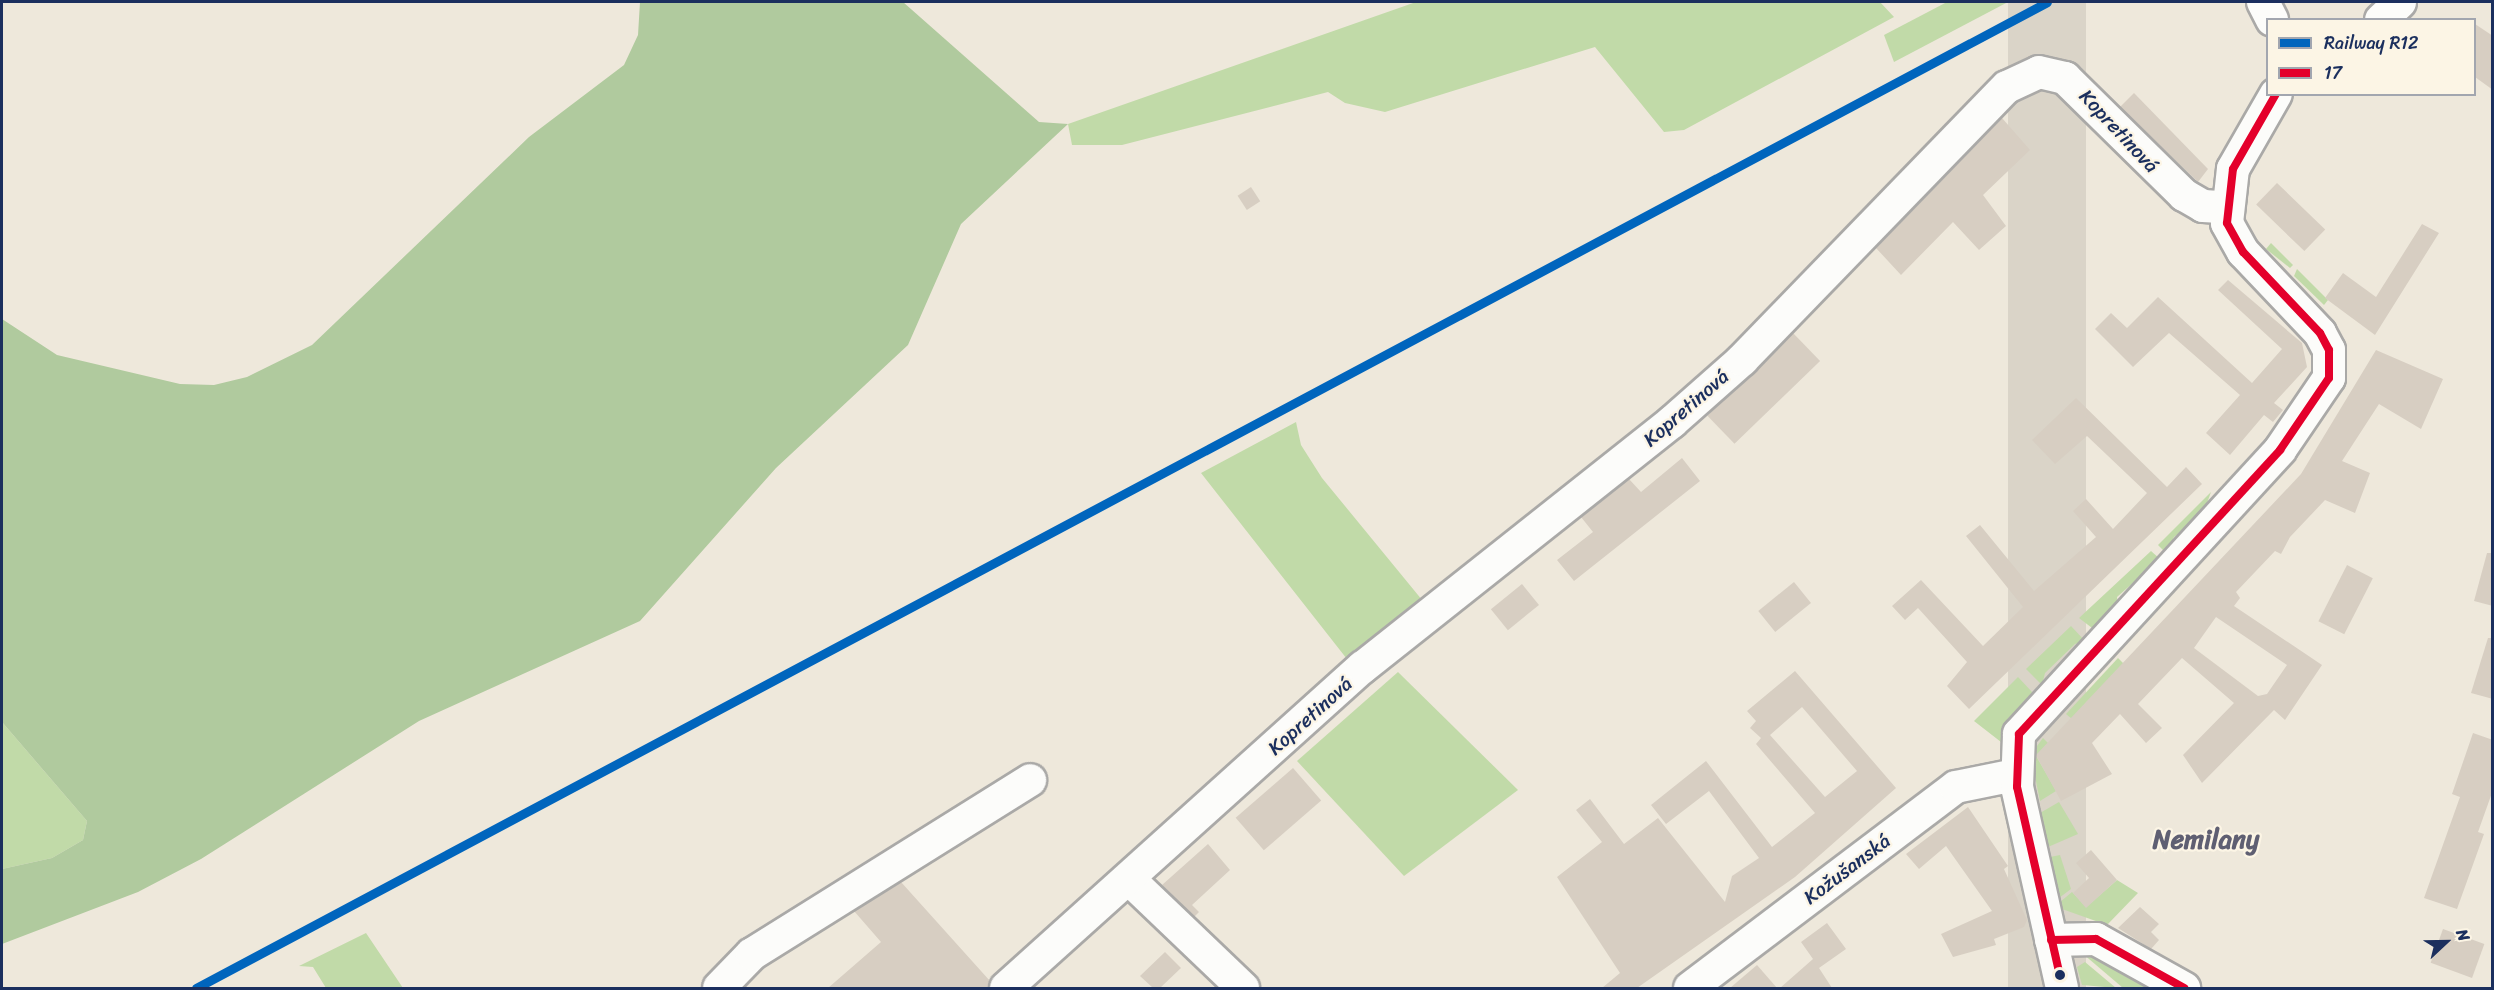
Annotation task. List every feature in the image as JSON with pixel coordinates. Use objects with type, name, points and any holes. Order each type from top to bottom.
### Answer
[{"type":"street","points":[[2263,2],[2271,18]]},
{"type":"street","points":[[2383,18],[2400,2]]},
{"type":"street","name":"Kopretinová","points":[[1006,988],[1363,667],[1733,368],[2007,87],[2038,72],[2065,78],[2184,195],[2203,206],[2225,207]]},
{"type":"street","points":[[2062,988],[2015,775],[2017,738],[2028,719],[2280,450],[2328,382],[2330,357],[2325,340],[2240,248],[2225,207],[2235,164],[2275,96]]},
{"type":"street","name":"Kožušanská","points":[[1690,988],[1956,787],[2015,775]]},
{"type":"street","points":[[720,988],[752,954],[1030,780]]},
{"type":"street","points":[[1129,879],[1243,988]]},
{"type":"street","points":[[2051,940],[2096,939],[2184,988]]},
{"type":"shaded area","points":[[2008,2],[2086,2],[2086,988],[2008,988]]},
{"type":"green space","points":[[640,2],[903,2],[1039,122],[1068,124],[961,224],[908,345],[776,468],[640,621],[419,721],[201,859],[138,892],[2,944],[2,869],[52,858],[83,840],[87,821],[2,722],[2,319],[57,355],[180,384],[214,385],[247,377],[312,345],[529,137],[624,65],[638,35]]},
{"type":"green space","points":[[1416,2],[1880,2],[1894,17],[1684,130],[1664,132],[1595,47],[1385,112],[1345,103],[1328,92],[1122,145],[1072,145],[1068,124]]},
{"type":"green space","points":[[1947,2],[2008,2],[1894,62],[1884,35]]},
{"type":"green space","points":[[2271,243],[2293,265],[2290,268],[2266,249]]},
{"type":"green space","points":[[2297,269],[2328,300],[2324,305],[2294,276]]},
{"type":"green space","points":[[1296,422],[1301,445],[1322,478],[1427,606],[1354,668],[1201,473]]},
{"type":"green space","points":[[2211,492],[2202,517],[2174,537],[2167,554],[2158,545]]},
{"type":"green space","points":[[2151,551],[2160,559],[2117,597],[2118,607],[2096,631],[2079,618]]},
{"type":"green space","points":[[2071,626],[2085,641],[2075,644],[2045,673],[2042,685],[2026,669]]},
{"type":"green space","points":[[2118,658],[2125,665],[2072,719],[2066,714]]},
{"type":"green space","points":[[1398,672],[1518,790],[1404,876],[1297,761]]},
{"type":"green space","points":[[2018,677],[2033,693],[2012,716],[2001,742],[1974,721]]},
{"type":"green space","points":[[2,722],[87,821],[83,840],[52,858],[2,869]]},
{"type":"green space","points":[[2043,738],[2048,743],[2036,756],[2056,791],[2040,801],[2033,767],[2034,750]]},
{"type":"green space","points":[[2059,802],[2078,834],[2048,847],[2040,813]]},
{"type":"green space","points":[[2060,855],[2071,889],[2059,898],[2050,857]]},
{"type":"green space","points":[[2117,880],[2138,893],[2107,925],[2062,909],[2060,902],[2072,892],[2086,907]]},
{"type":"green space","points":[[366,933],[403,988],[326,988],[313,967],[299,966]]},
{"type":"green space","points":[[2083,947],[2156,988],[2123,988],[2082,953]]},
{"type":"green space","points":[[2085,962],[2116,988],[2082,985],[2077,967]]},
{"type":"building","points":[[2476,25],[2493,36],[2493,90],[2476,78]]},
{"type":"building","points":[[2134,93],[2208,169],[2198,182],[2120,107]]},
{"type":"building","points":[[2002,118],[2030,150],[1983,195],[2006,226],[1979,250],[1953,222],[1901,275],[1876,248]]},
{"type":"building","points":[[2277,183],[2325,230],[2304,251],[2256,205]]},
{"type":"building","points":[[1251,187],[1260,201],[1247,210],[1238,196]]},
{"type":"building","points":[[2422,224],[2439,233],[2375,335],[2325,298],[2343,273],[2376,297]]},
{"type":"building","points":[[2228,280],[2302,343],[2307,367],[2274,403],[2283,410],[2273,422],[2264,415],[2230,455],[2206,433],[2240,395],[2169,333],[2133,367],[2095,329],[2111,313],[2127,328],[2158,297],[2252,383],[2282,349],[2218,290]]},
{"type":"building","points":[[1793,333],[1820,361],[1734,444],[1707,416]]},
{"type":"building","points":[[2376,350],[2443,379],[2421,429],[2379,404],[2342,461],[2370,473],[2355,513],[2325,500],[2290,537],[2281,554],[2275,551],[2236,592],[2240,598],[2234,606],[2322,665],[2285,720],[2274,710],[2202,783],[2183,755],[2234,703],[2182,658],[2138,704],[2162,728],[2146,743],[2120,714],[2092,743],[2112,774],[2061,801],[2036,755],[2301,474]],"holes":[[[2216,617],[2287,665],[2267,694],[2258,696],[2194,648]]]},
{"type":"building","points":[[2076,398],[2167,487],[2186,467],[2202,484],[1969,709],[1947,686],[1967,662],[1918,608],[1905,620],[1892,606],[1921,580],[1983,646],[2023,607],[1966,536],[1980,525],[2034,591],[2096,537],[2073,511],[2086,499],[2113,529],[2147,493],[2087,436],[2055,464],[2032,440]]},
{"type":"building","points":[[1682,458],[1700,481],[1574,581],[1557,560],[1593,532],[1581,517],[1629,479],[1641,492]]},
{"type":"building","points":[[2487,553],[2493,553],[2493,606],[2474,601]]},
{"type":"building","points":[[2347,565],[2373,578],[2344,634],[2318,621]]},
{"type":"building","points":[[1794,582],[1811,603],[1775,632],[1758,611]]},
{"type":"building","points":[[1522,584],[1539,605],[1508,630],[1491,609]]},
{"type":"building","points":[[2488,638],[2493,638],[2493,699],[2471,693]]},
{"type":"building","points":[[1795,671],[1896,788],[1795,877],[1637,988],[1602,988],[1620,973],[1557,877],[1602,842],[1576,810],[1590,799],[1624,844],[1658,818],[1725,902],[1732,876],[1759,858],[1709,791],[1666,824],[1651,805],[1706,761],[1772,847],[1815,813],[1756,744],[1761,738],[1750,728],[1756,721],[1747,711]],"holes":[[[1802,707],[1857,771],[1825,797],[1770,735]]]},
{"type":"building","points":[[2473,733],[2493,740],[2493,790],[2478,832],[2484,834],[2457,909],[2424,898],[2460,797],[2452,794]]},
{"type":"building","points":[[1293,768],[1321,800],[1264,850],[1236,818]]},
{"type":"building","points":[[1968,807],[2008,866],[2004,869],[2027,920],[2024,927],[1994,939],[1996,945],[1953,957],[1941,934],[1992,911],[1946,846],[1919,869],[1906,854]]},
{"type":"building","points":[[1208,844],[1230,870],[1192,905],[1199,912],[1194,917],[1162,885]]},
{"type":"building","points":[[2091,850],[2117,880],[2086,908],[2073,893],[2089,878],[2076,863]]},
{"type":"building","points":[[901,882],[990,981],[988,988],[828,988],[881,942],[854,911]]},
{"type":"building","points":[[2140,907],[2159,924],[2151,932],[2159,940],[2151,949],[2118,928]]},
{"type":"building","points":[[1827,923],[1846,949],[1819,968],[1832,988],[1780,988],[1813,959],[1801,942]]},
{"type":"building","points":[[2443,929],[2484,944],[2472,978],[2431,963]]},
{"type":"building","points":[[1165,952],[1181,968],[1160,988],[1153,988],[1140,976]]},
{"type":"building","points":[[1757,965],[1777,988],[1730,988]]},
{"type":"rail line","name":"R12","points":[[196,988],[2047,2]]},
{"type":"transit line","name":"17","points":[[2060,976],[2017,787],[2019,734],[2280,450],[2329,378],[2329,350],[2320,333],[2243,252],[2227,223],[2233,169],[2275,96]]},
{"type":"transit line","name":"17","points":[[2051,940],[2096,939],[2184,988]]},
{"type":"district","name":"Nemilany","points":[[2206,840]]}]
